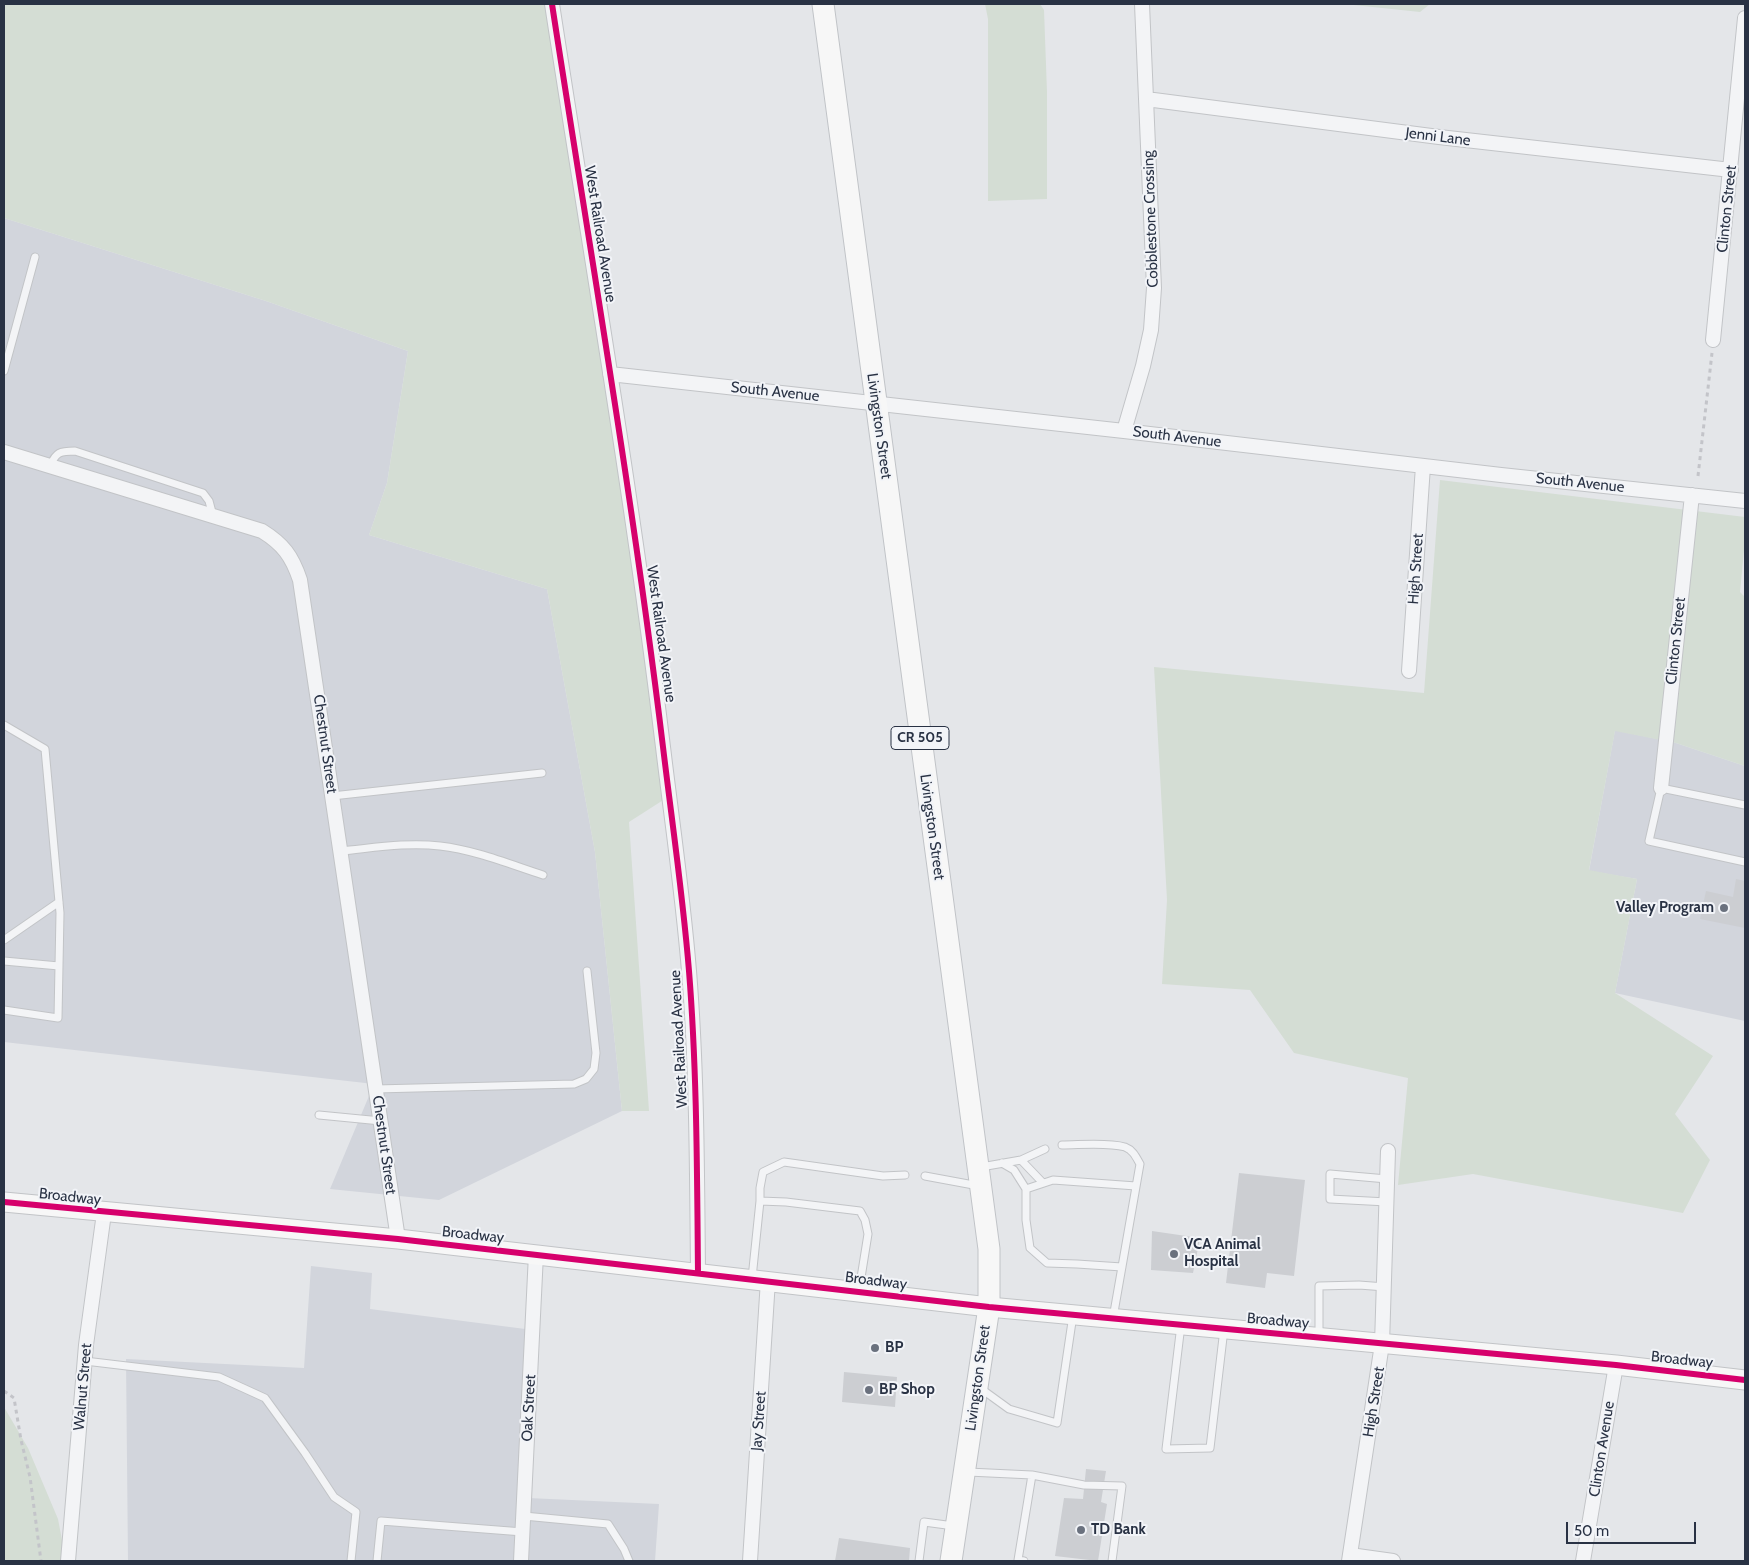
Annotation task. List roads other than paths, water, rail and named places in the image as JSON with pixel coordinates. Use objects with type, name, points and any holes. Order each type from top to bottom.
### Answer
[{"type":"main road","name":"Livingston Street","points":[[824,4],[988,1248],[989,1307],[951,1561]]},
{"type":"street","name":"West Railroad Avenue","points":[[552,4],[631,505],[679,870],[689,972],[695,1074],[698,1273]]},
{"type":"street","name":"Cobblestone Crossing","points":[[1124,430],[1149,339],[1154,288],[1142,4]]},
{"type":"street","name":"Clinton Street","points":[[1713,340],[1745,18]]},
{"type":"street","name":"Jenni Lane","points":[[1146,99],[1439,137],[1731,170]]},
{"type":"street","name":"South Avenue","points":[[610,374],[1124,430],[1423,466],[1745,501]]},
{"type":"street","name":"Chestnut Street","points":[[4,452],[262,531],[287,551],[295,564],[300,580],[398,1239]]},
{"type":"street","name":"High Street","points":[[1409,671],[1423,466]]},
{"type":"street","name":"Clinton Street","points":[[1661,788],[1692,494]]},
{"type":"street","name":"High Street","points":[[1350,1558],[1382,1344],[1388,1151]]},
{"type":"street","name":"Broadway","points":[[4,1202],[104,1213],[398,1239],[989,1307],[1616,1365],[1745,1380]]},
{"type":"street","name":"Walnut Street","points":[[68,1561],[85,1361],[104,1213]]},
{"type":"street","name":"Oak Street","points":[[521,1561],[536,1254]]},
{"type":"street","name":"Jay Street","points":[[750,1561],[760,1280]]},
{"type":"street","name":"Clinton Avenue","points":[[1583,1561],[1616,1365]]},
{"type":"street","points":[[1350,1558],[1393,1561]]},
{"type":"lane","points":[[4,370],[36,257]]},
{"type":"lane","points":[[50,466],[54,456],[62,451],[75,451],[203,493],[209,502],[213,516]]},
{"type":"lane","points":[[4,725],[45,749],[59,902],[58,1018],[4,1010]]},
{"type":"lane","points":[[332,796],[542,773]]},
{"type":"lane","points":[[1745,805],[1661,788],[1649,841],[1745,862]]},
{"type":"lane","points":[[341,851],[411,844],[440,846],[470,851],[543,875]]},
{"type":"lane","points":[[4,940],[59,902]]},
{"type":"lane","points":[[4,961],[59,966]]},
{"type":"lane","points":[[376,1089],[574,1084],[586,1079],[594,1069],[596,1053],[587,971]]},
{"type":"lane","points":[[319,1115],[381,1122]]},
{"type":"lane","points":[[1062,1144],[1126,1147],[1134,1153],[1140,1164],[1113,1318]]},
{"type":"lane","points":[[925,1176],[942,1179],[979,1177],[1002,1163],[1021,1160],[1045,1149]]},
{"type":"lane","points":[[1021,1160],[1043,1183]]},
{"type":"lane","points":[[760,1280],[760,1188],[763,1172],[784,1162],[883,1176],[905,1175]]},
{"type":"lane","points":[[1002,1163],[1014,1170],[1026,1189],[1026,1220],[1030,1248],[1047,1263],[1122,1267]]},
{"type":"lane","points":[[1387,1202],[1330,1199],[1330,1174],[1388,1179]]},
{"type":"lane","points":[[1026,1189],[1053,1180],[1136,1186]]},
{"type":"lane","points":[[760,1201],[786,1202],[860,1211],[865,1220],[868,1234],[859,1291]]},
{"type":"lane","points":[[1319,1337],[1319,1286],[1360,1285],[1384,1287]]},
{"type":"lane","points":[[977,1386],[1009,1409],[1057,1423],[1073,1315]]},
{"type":"lane","points":[[1181,1325],[1166,1449],[1210,1448],[1224,1329]]},
{"type":"lane","points":[[85,1361],[219,1377],[265,1398],[306,1452],[334,1497],[356,1512],[351,1561]]},
{"type":"lane","points":[[965,1472],[1032,1475],[1084,1485],[1122,1486],[1112,1561]]},
{"type":"lane","points":[[1024,1561],[1018,1560],[1032,1475]]},
{"type":"lane","points":[[524,1516],[608,1524],[624,1549],[628,1561]]},
{"type":"lane","points":[[377,1561],[381,1520],[523,1532]]},
{"type":"lane","points":[[919,1561],[924,1522],[956,1527]]},
{"type":"place","name":"Valley Program","points":[[1724,908]]},
{"type":"place","name":"VCA Animal Hospital","points":[[1174,1254]]},
{"type":"place","name":"BP","points":[[875,1348]]},
{"type":"place","name":"BP Shop","points":[[869,1390]]},
{"type":"place","name":"TD Bank","points":[[1081,1530]]}]
